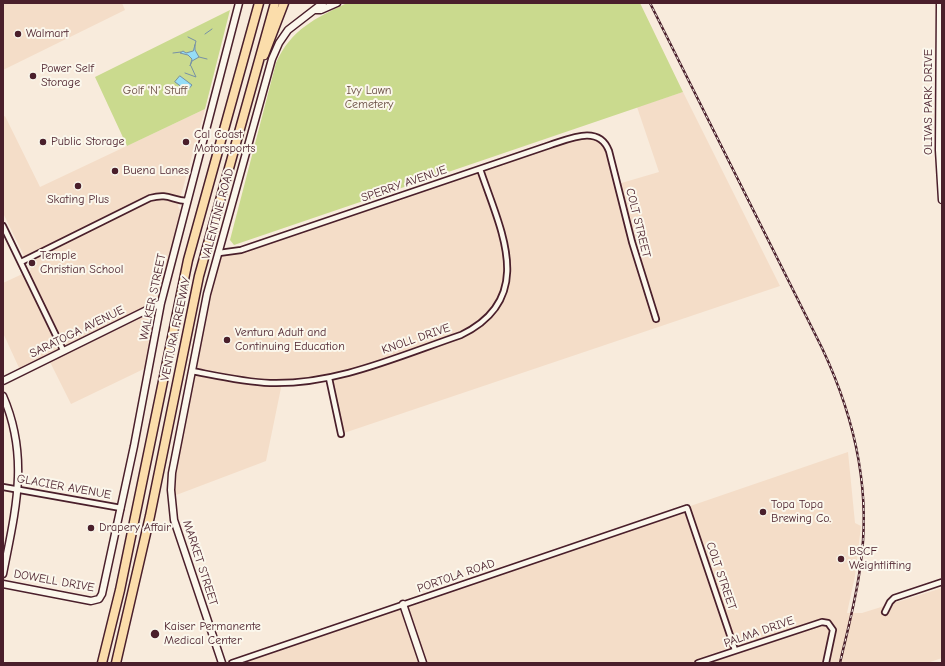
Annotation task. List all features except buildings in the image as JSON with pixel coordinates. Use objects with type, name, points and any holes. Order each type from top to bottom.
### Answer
[{"type":"highway","name":"VENTURA FREEWAY","points":[[102,663],[120,590],[188,260],[257,3]]},
{"type":"highway","name":"VENTURA FREEWAY","points":[[116,663],[150,516],[199,276],[275,3]]},
{"type":"highway","points":[[255,71],[263,58],[284,3]]},
{"type":"street","name":"WALKER STREET","points":[[100,598],[121,508],[161,303],[239,3]]},
{"type":"street","name":"VALENTINE ROAD","points":[[315,10],[318,5],[323,3]]},
{"type":"street","name":"VALENTINE ROAD","points":[[171,490],[172,473],[207,294],[276,49],[288,30],[304,16],[315,10],[321,10],[337,3]]},
{"type":"street","name":"OLIVAS PARK DRIVE","points":[[940,3],[940,156],[942,200]]},
{"type":"street","name":"SPERRY AVENUE","points":[[219,254],[241,250],[580,135],[596,137]]},
{"type":"street","name":"COLT STREET","points":[[596,137],[602,141],[609,151],[634,249],[656,318]]},
{"type":"street","name":"KNOLL DRIVE","points":[[192,371],[241,380],[271,383],[329,378],[461,335],[481,323],[493,310],[505,288],[508,262],[504,241],[480,169]]},
{"type":"street","points":[[21,262],[150,198],[168,196],[181,201],[187,201]]},
{"type":"street","points":[[3,226],[63,350]]},
{"type":"street","name":"SARATOGA AVENUE","points":[[3,381],[63,350],[161,303]]},
{"type":"street","points":[[329,378],[341,434]]},
{"type":"street","points":[[3,396],[16,439],[20,468],[19,489],[3,574]]},
{"type":"street","name":"GLACIER AVENUE","points":[[3,487],[121,508]]},
{"type":"street","name":"MARKET STREET","points":[[171,490],[174,520],[222,663]]},
{"type":"street","name":"COLT STREET","points":[[687,508],[735,650]]},
{"type":"street","name":"PORTOLA ROAD","points":[[232,663],[687,508]]},
{"type":"street","points":[[885,612],[890,602],[894,598],[942,582]]},
{"type":"street","name":"DOWELL DRIVE","points":[[3,584],[91,601],[100,598]]},
{"type":"street","points":[[404,604],[423,663]]},
{"type":"street","name":"PALMA DRIVE","points":[[698,663],[816,623],[827,622],[831,626],[833,633],[826,663]]},
{"type":"shaded area","points":[[3,3],[122,3],[125,10],[3,70]]},
{"type":"shaded area","points":[[683,92],[780,286],[341,434],[329,378],[282,383],[266,461],[171,497],[173,464],[219,253],[224,254],[589,135],[605,143],[618,184],[659,172],[637,107]]},
{"type":"shaded area","points":[[205,109],[178,206],[180,210],[175,251],[150,366],[71,404],[48,358],[21,372],[3,333],[3,283],[31,270],[3,213],[3,117],[5,116],[40,187]]},
{"type":"shaded area","points":[[848,452],[855,523],[861,526],[855,576],[847,613],[862,613],[942,588],[942,658],[927,663],[232,663]]},
{"type":"green space","name":"Ivy Lawn Cemetery","points":[[347,3],[640,3],[683,92],[234,245],[230,240],[276,63],[289,41],[297,33],[325,14]]},
{"type":"green space","name":"Golf 'N' Stuff","points":[[230,10],[205,109],[127,146],[95,77]]},
{"type":"water","points":[[195,45],[195,50],[199,57],[192,61],[190,66],[192,59],[188,55],[180,53],[183,51],[186,53],[193,51]]},
{"type":"water","points":[[180,76],[192,85],[187,91],[175,82]]},
{"type":"waterway","points":[[205,34],[212,29]]},
{"type":"waterway","points":[[188,37],[196,41],[195,45]]},
{"type":"waterway","points":[[173,53],[181,52]]},
{"type":"waterway","points":[[199,57],[207,59]]},
{"type":"waterway","points":[[185,73],[196,77],[191,66]]},
{"type":"railway","points":[[650,3],[822,348],[834,374],[852,428],[862,483],[864,511],[863,539],[856,592],[840,663]]},
{"type":"place","name":"Walmart","points":[[18,34]]},
{"type":"place","name":"Power Self Storage","points":[[33,76]]},
{"type":"place","name":"Public Storage","points":[[43,142]]},
{"type":"place","name":"Cal Coast Motorsports","points":[[186,142]]},
{"type":"place","name":"Buena Lanes","points":[[115,171]]},
{"type":"place","name":"Skating Plus","points":[[78,186]]},
{"type":"place","name":"Temple Christian School","points":[[32,263]]},
{"type":"place","name":"Ventura Adult and Continuing Education","points":[[227,340]]},
{"type":"place","name":"Topa Topa Brewing Co.","points":[[763,512]]},
{"type":"place","name":"Drapery Affair","points":[[91,528]]},
{"type":"place","name":"BSCF Weightlifting","points":[[841,559]]},
{"type":"place","name":"Kaiser Permanente Medical Center","points":[[155,634]]}]
